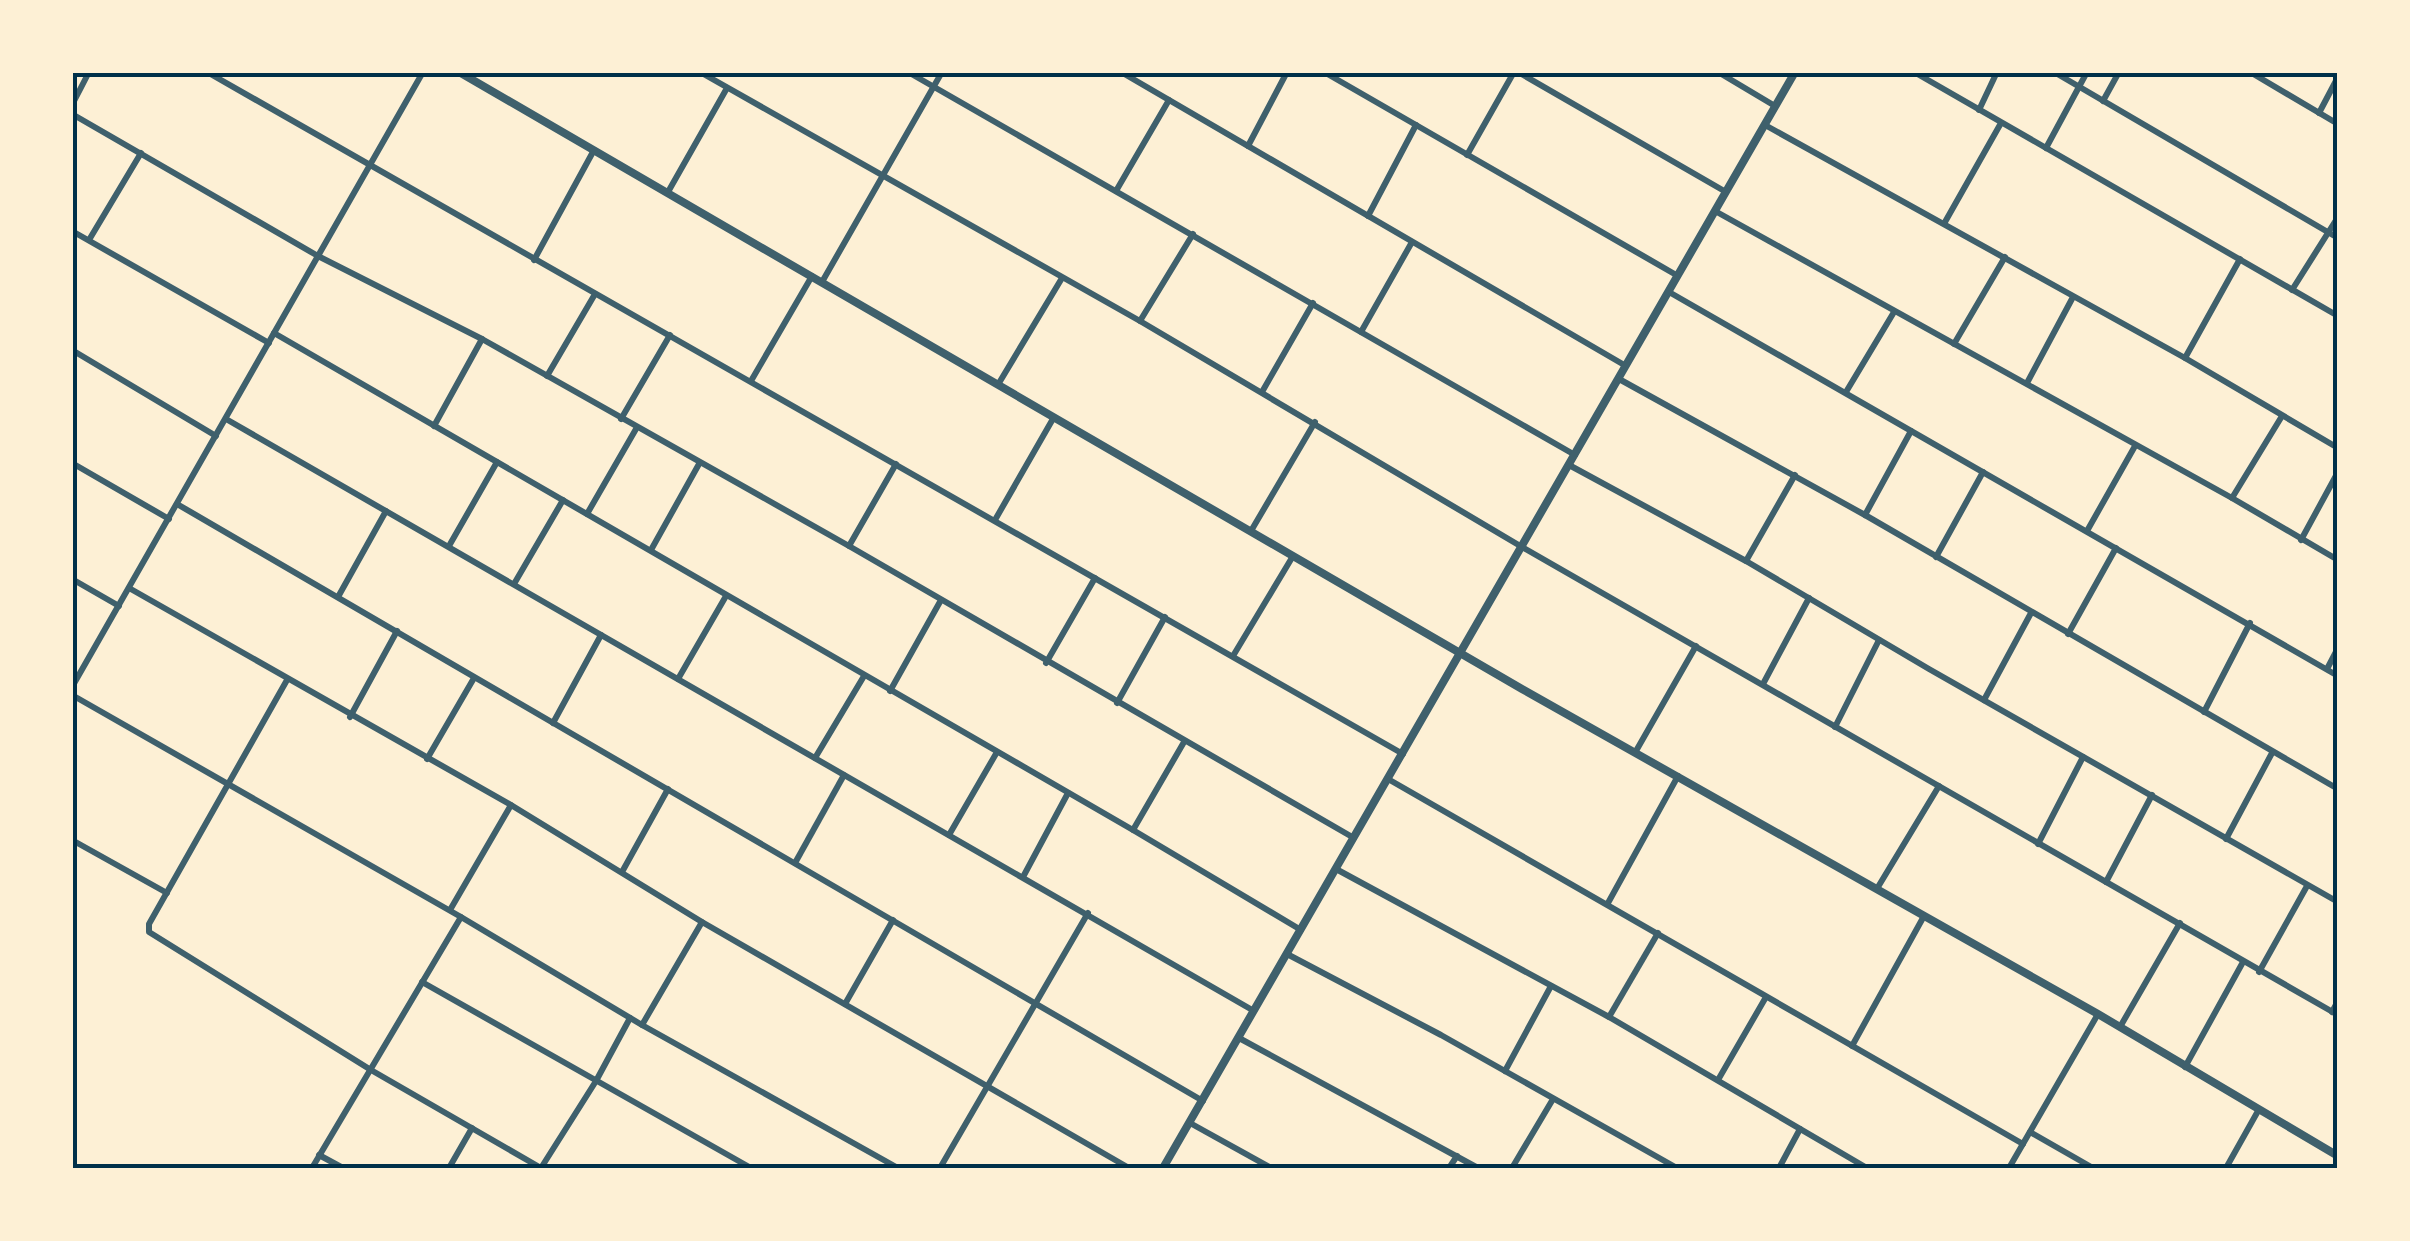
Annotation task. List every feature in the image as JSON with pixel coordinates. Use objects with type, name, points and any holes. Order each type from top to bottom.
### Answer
[{"type":"street","points":[[72,105],[89,72]]},
{"type":"street","points":[[207,72],[1403,754]]},
{"type":"street","points":[[72,687],[423,72]]},
{"type":"street","points":[[458,72],[1461,653],[2098,1014],[2338,1156]]},
{"type":"street","points":[[700,72],[1315,422],[1522,547],[2259,972],[2335,1013],[2338,1001]]},
{"type":"street","points":[[908,72],[1575,454]]},
{"type":"street","points":[[822,282],[942,72]]},
{"type":"street","points":[[1121,72],[1626,366]]},
{"type":"street","points":[[1248,146],[1287,72]]},
{"type":"street","points":[[1324,72],[1678,276]]},
{"type":"street","points":[[1467,155],[1516,72],[1726,192]]},
{"type":"street","points":[[1718,72],[1775,106]]},
{"type":"street","points":[[1163,1168],[1795,72]]},
{"type":"street","points":[[1914,72],[2338,316]]},
{"type":"street","points":[[1979,110],[1997,72]]},
{"type":"street","points":[[2054,72],[2338,238]]},
{"type":"street","points":[[2046,148],[2087,72]]},
{"type":"street","points":[[2103,101],[2119,72]]},
{"type":"street","points":[[2250,72],[2338,124]]},
{"type":"street","points":[[2319,113],[2338,78]]},
{"type":"street","points":[[668,192],[728,88]]},
{"type":"street","points":[[1116,192],[1168,100]]},
{"type":"street","points":[[72,114],[318,256],[482,339],[849,546],[1354,838]]},
{"type":"street","points":[[1945,222],[2002,123]]},
{"type":"street","points":[[1765,124],[2186,358],[2338,448]]},
{"type":"street","points":[[1368,216],[1416,125]]},
{"type":"street","points":[[534,260],[594,150]]},
{"type":"street","points":[[89,240],[140,154]]},
{"type":"street","points":[[1715,211],[2338,560]]},
{"type":"street","points":[[2292,290],[2338,218]]},
{"type":"street","points":[[72,231],[269,343]]},
{"type":"street","points":[[1140,321],[1193,234]]},
{"type":"street","points":[[1361,332],[1412,242]]},
{"type":"street","points":[[1954,344],[2005,257]]},
{"type":"street","points":[[2186,358],[2240,259]]},
{"type":"street","points":[[751,381],[812,276]]},
{"type":"street","points":[[999,383],[1062,278]]},
{"type":"street","points":[[1669,292],[2338,676]]},
{"type":"street","points":[[547,376],[595,294]]},
{"type":"street","points":[[2027,383],[2073,298]]},
{"type":"street","points":[[1262,392],[1313,303]]},
{"type":"street","points":[[1846,392],[1894,312]]},
{"type":"street","points":[[274,333],[1301,930]]},
{"type":"street","points":[[621,419],[670,335]]},
{"type":"street","points":[[434,426],[482,339]]},
{"type":"street","points":[[72,350],[216,436]]},
{"type":"street","points":[[1619,378],[1796,475],[2338,789]]},
{"type":"street","points":[[995,520],[1055,415]]},
{"type":"street","points":[[2232,498],[2282,416]]},
{"type":"street","points":[[226,419],[1254,1011]]},
{"type":"street","points":[[1251,531],[1315,422]]},
{"type":"street","points":[[587,514],[636,428]]},
{"type":"street","points":[[1865,515],[1911,431]]},
{"type":"street","points":[[2087,531],[2135,446]]},
{"type":"street","points":[[449,546],[497,462]]},
{"type":"street","points":[[72,463],[168,519]]},
{"type":"street","points":[[651,550],[699,464]]},
{"type":"street","points":[[849,546],[896,464]]},
{"type":"street","points":[[1569,465],[1746,560],[2337,902]]},
{"type":"street","points":[[1936,558],[1982,472]]},
{"type":"street","points":[[2302,540],[2338,472]]},
{"type":"street","points":[[1746,560],[1796,475]]},
{"type":"street","points":[[514,584],[562,500]]},
{"type":"street","points":[[177,504],[1203,1100]]},
{"type":"street","points":[[338,597],[386,511]]},
{"type":"street","points":[[2068,634],[2116,548]]},
{"type":"street","points":[[1233,656],[1294,556]]},
{"type":"street","points":[[1046,663],[1095,578]]},
{"type":"street","points":[[72,579],[118,606]]},
{"type":"street","points":[[129,588],[511,806],[702,922],[1128,1168]]},
{"type":"street","points":[[678,679],[726,596]]},
{"type":"street","points":[[1763,684],[1809,598]]},
{"type":"street","points":[[890,691],[941,600]]},
{"type":"street","points":[[1984,700],[2032,613]]},
{"type":"street","points":[[1117,704],[1165,617]]},
{"type":"street","points":[[2204,712],[2250,623]]},
{"type":"street","points":[[350,717],[396,631]]},
{"type":"street","points":[[554,722],[601,635]]},
{"type":"street","points":[[1835,726],[1879,640]]},
{"type":"street","points":[[1636,751],[1696,646]]},
{"type":"street","points":[[2327,669],[2338,648]]},
{"type":"street","points":[[814,758],[864,676]]},
{"type":"street","points":[[427,759],[474,678]]},
{"type":"street","points":[[287,680],[149,924],[149,932],[371,1070],[541,1168],[630,1018]]},
{"type":"street","points":[[72,696],[898,1168]]},
{"type":"street","points":[[1133,830],[1184,742]]},
{"type":"street","points":[[949,835],[997,752]]},
{"type":"street","points":[[2226,838],[2272,754]]},
{"type":"street","points":[[2038,844],[2083,757]]},
{"type":"street","points":[[795,863],[844,775]]},
{"type":"street","points":[[1608,904],[1678,776]]},
{"type":"street","points":[[1388,780],[2023,1144]]},
{"type":"street","points":[[1878,888],[1939,786]]},
{"type":"street","points":[[622,872],[668,789]]},
{"type":"street","points":[[1023,877],[1068,793]]},
{"type":"street","points":[[2106,882],[2152,795]]},
{"type":"street","points":[[450,910],[511,806]]},
{"type":"street","points":[[72,840],[166,893]]},
{"type":"street","points":[[1336,868],[1609,1018],[1867,1168]]},
{"type":"street","points":[[2259,972],[2308,885]]},
{"type":"street","points":[[940,1168],[1088,913]]},
{"type":"street","points":[[1852,1046],[1924,916]]},
{"type":"street","points":[[312,1168],[461,917]]},
{"type":"street","points":[[845,1004],[893,920]]},
{"type":"street","points":[[642,1025],[702,922]]},
{"type":"street","points":[[2120,1027],[2180,924]]},
{"type":"street","points":[[1609,1018],[1658,933]]},
{"type":"street","points":[[1287,954],[1506,1071],[1675,1168]]},
{"type":"street","points":[[2185,1067],[2244,962]]},
{"type":"street","points":[[422,982],[751,1168]]},
{"type":"street","points":[[1506,1071],[1552,986]]},
{"type":"street","points":[[1718,1080],[1766,997]]},
{"type":"street","points":[[2009,1168],[2098,1014]]},
{"type":"street","points":[[1238,1038],[1478,1168]]},
{"type":"street","points":[[1512,1168],[1553,1099]]},
{"type":"street","points":[[2226,1168],[2258,1111]]},
{"type":"street","points":[[1190,1123],[1271,1168]]},
{"type":"street","points":[[449,1168],[472,1128]]},
{"type":"street","points":[[1779,1168],[1800,1129]]},
{"type":"street","points":[[2030,1132],[2093,1168]]},
{"type":"street","points":[[320,1155],[343,1168]]},
{"type":"street","points":[[1449,1168],[1457,1156]]},
{"type":"street","points":[[877,1168],[883,1159]]}]
